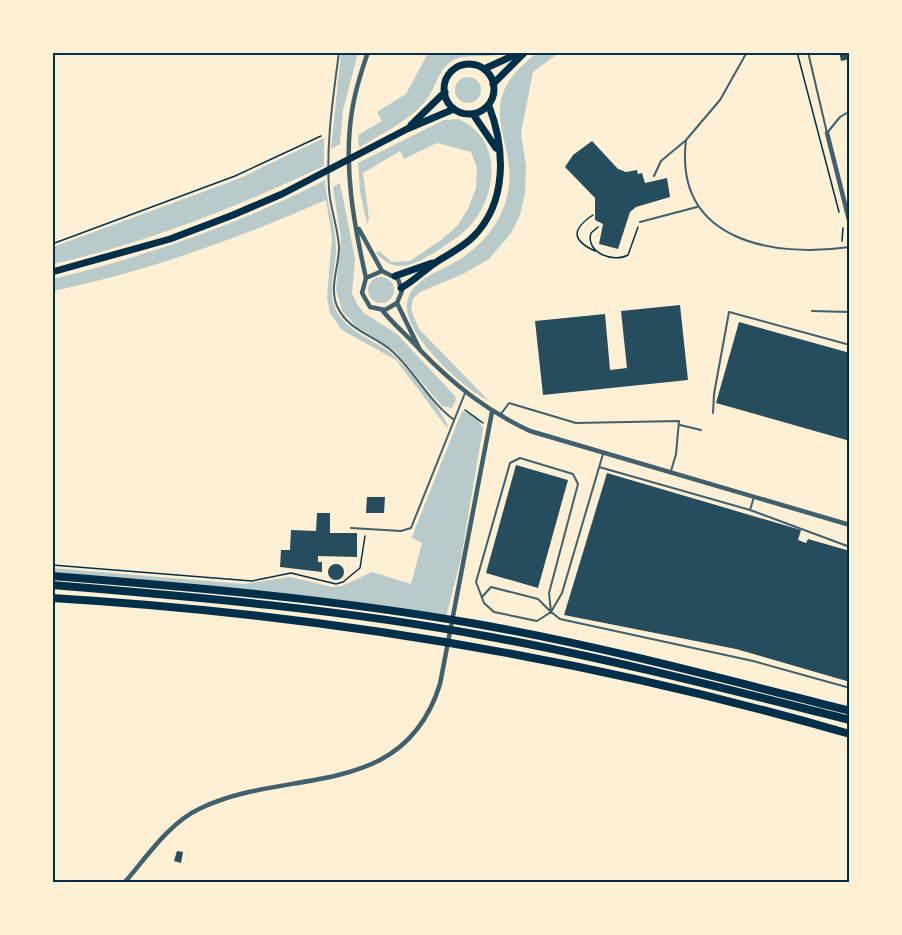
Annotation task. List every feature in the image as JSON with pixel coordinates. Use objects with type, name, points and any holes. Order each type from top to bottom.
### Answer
[{"type":"highway","points":[[484,69],[523,52]]},
{"type":"highway","points":[[493,84],[523,52]]},
{"type":"highway","points":[[401,288],[474,236],[488,218],[497,197],[501,180],[494,121],[489,106],[493,95],[493,84],[484,69],[471,64],[454,69],[448,75],[445,92],[407,129]]},
{"type":"highway","points":[[445,92],[454,109]]},
{"type":"highway","points":[[473,114],[489,106]]},
{"type":"highway","points":[[52,272],[159,242],[234,215],[323,174],[407,129],[454,109],[473,114],[498,151]]},
{"type":"highway","points":[[395,276],[435,263]]},
{"type":"highway","points":[[52,576],[260,593],[471,623],[651,660],[849,711]]},
{"type":"highway","points":[[52,585],[261,603],[490,636],[647,669],[849,720]]},
{"type":"highway","points":[[52,598],[260,617],[464,646],[633,680],[849,734]]},
{"type":"street","points":[[368,52],[352,111],[349,138],[350,183],[366,278],[362,289],[364,300],[373,308],[382,310],[465,393],[492,412],[540,436],[849,525]]},
{"type":"street","points":[[828,134],[849,224]]},
{"type":"street","points":[[357,224],[382,271],[395,276],[401,288],[397,303],[420,349]]},
{"type":"street","points":[[366,278],[382,271]]},
{"type":"street","points":[[382,310],[397,303]]},
{"type":"street","points":[[124,882],[170,832],[197,809],[245,795],[348,772],[388,755],[405,742],[426,717],[436,696],[443,671],[487,428],[492,412]]},
{"type":"lane","points":[[339,52],[328,134],[329,189],[339,250],[334,294],[338,308],[351,325],[394,353],[439,407],[453,419]]},
{"type":"lane","points":[[654,176],[661,161],[686,140],[720,100],[747,52]]},
{"type":"lane","points":[[808,52],[828,134]]},
{"type":"lane","points":[[828,134],[840,117],[849,111]]},
{"type":"lane","points":[[686,140],[685,169],[697,207],[711,223],[752,242],[793,251],[849,247]]},
{"type":"lane","points":[[640,222],[697,207]]},
{"type":"lane","points":[[812,311],[849,312]]},
{"type":"lane","points":[[713,413],[714,394],[729,312],[849,345]]},
{"type":"lane","points":[[351,528],[401,531],[411,528],[465,393]]},
{"type":"lane","points":[[499,416],[508,403],[576,423],[679,421],[676,454],[670,473]]},
{"type":"lane","points":[[679,425],[700,430]]},
{"type":"lane","points":[[552,612],[549,592],[578,484],[573,474],[520,458],[510,463],[476,582],[482,597],[494,612],[537,621],[552,612],[562,593],[603,454]]},
{"type":"lane","points":[[599,467],[750,510],[849,546]]},
{"type":"lane","points":[[750,510],[754,497]]},
{"type":"lane","points":[[482,597],[491,587],[538,599],[560,619],[753,661],[849,688]]},
{"type":"path","points":[[797,52],[831,192],[841,218]]},
{"type":"path","points":[[52,244],[235,176],[328,134]]},
{"type":"path","points":[[593,214],[583,221],[577,233],[578,240],[595,251],[616,259],[628,255],[640,222]]},
{"type":"path","points":[[841,248],[843,225]]},
{"type":"path","points":[[595,251],[589,238],[598,227]]},
{"type":"path","points":[[458,408],[476,416],[487,428]]},
{"type":"path","points":[[52,566],[252,581],[291,573],[336,584],[343,582],[360,568],[365,529]]},
{"type":"shaded area","points":[[341,53],[358,53],[343,110],[340,144],[331,149]]},
{"type":"shaded area","points":[[428,53],[503,53],[455,59],[442,71],[427,99],[420,107],[404,120],[359,148],[358,135],[382,121],[377,112],[406,94]]},
{"type":"shaded area","points":[[537,53],[556,55],[533,72],[521,133],[526,166],[525,193],[520,215],[511,233],[489,259],[463,274],[420,292],[413,299],[411,310],[419,329],[489,401],[464,385],[436,359],[414,330],[408,316],[407,303],[410,294],[421,281],[462,258],[479,244],[501,214],[509,190],[509,168],[500,112],[503,93],[514,74]]},
{"type":"shaded area","points":[[468,77],[478,80],[481,90],[478,100],[468,103],[458,100],[455,90],[458,80]]},
{"type":"shaded area","points":[[458,119],[473,128],[483,140],[489,154],[490,185],[486,201],[468,228],[434,253],[409,265],[390,264],[376,253],[379,251],[392,262],[410,261],[457,226],[468,209],[476,188],[477,168],[471,152],[437,143],[404,159],[400,151],[363,173],[369,219],[367,224],[360,191],[358,163],[444,120]]},
{"type":"shaded area","points":[[324,138],[324,166],[258,196],[157,235],[53,264],[53,247],[238,179]]},
{"type":"shaded area","points":[[325,180],[336,239],[332,283],[335,307],[349,326],[387,350],[402,364],[441,412],[448,429],[396,360],[342,330],[330,313],[327,298],[332,237],[326,200],[192,253],[123,274],[53,291],[53,279],[192,238],[259,211]]},
{"type":"shaded area","points":[[340,183],[355,259],[352,293],[357,304],[364,313],[397,334],[455,396],[456,400],[452,408],[442,406],[395,351],[356,326],[342,311],[336,289],[341,239],[333,187]]},
{"type":"shaded area","points":[[381,277],[390,281],[394,290],[390,299],[381,303],[372,299],[368,290],[372,281]]},
{"type":"shaded area","points":[[462,411],[476,416],[483,428],[461,558],[446,617],[195,584],[53,573],[52,568],[244,584],[290,577],[332,587],[342,586],[372,572],[411,584],[422,543],[412,538]]},
{"type":"building","points":[[839,52],[850,52],[850,59],[841,61]]},
{"type":"building","points":[[592,141],[618,169],[626,172],[637,170],[638,174],[642,173],[645,183],[667,178],[670,197],[636,207],[630,212],[618,249],[599,244],[603,224],[595,220],[595,198],[565,167],[573,155]]},
{"type":"building","points":[[680,305],[688,380],[543,395],[535,321],[605,314],[610,370],[627,368],[621,311]]},
{"type":"building","points":[[739,322],[850,353],[850,441],[716,403]]},
{"type":"building","points":[[516,465],[568,480],[538,588],[486,573]]},
{"type":"building","points":[[607,473],[801,530],[798,540],[806,543],[808,539],[850,551],[850,682],[736,649],[564,615]]},
{"type":"building","points":[[367,497],[385,497],[384,513],[366,513]]},
{"type":"building","points":[[317,513],[330,513],[330,533],[357,533],[357,557],[318,556],[318,562],[322,562],[322,572],[280,567],[281,550],[290,550],[291,530],[316,531]]},
{"type":"building","points":[[333,564],[339,564],[344,572],[342,578],[333,580],[328,575],[328,569]]},
{"type":"building","points":[[177,851],[183,852],[181,863],[174,861]]}]
